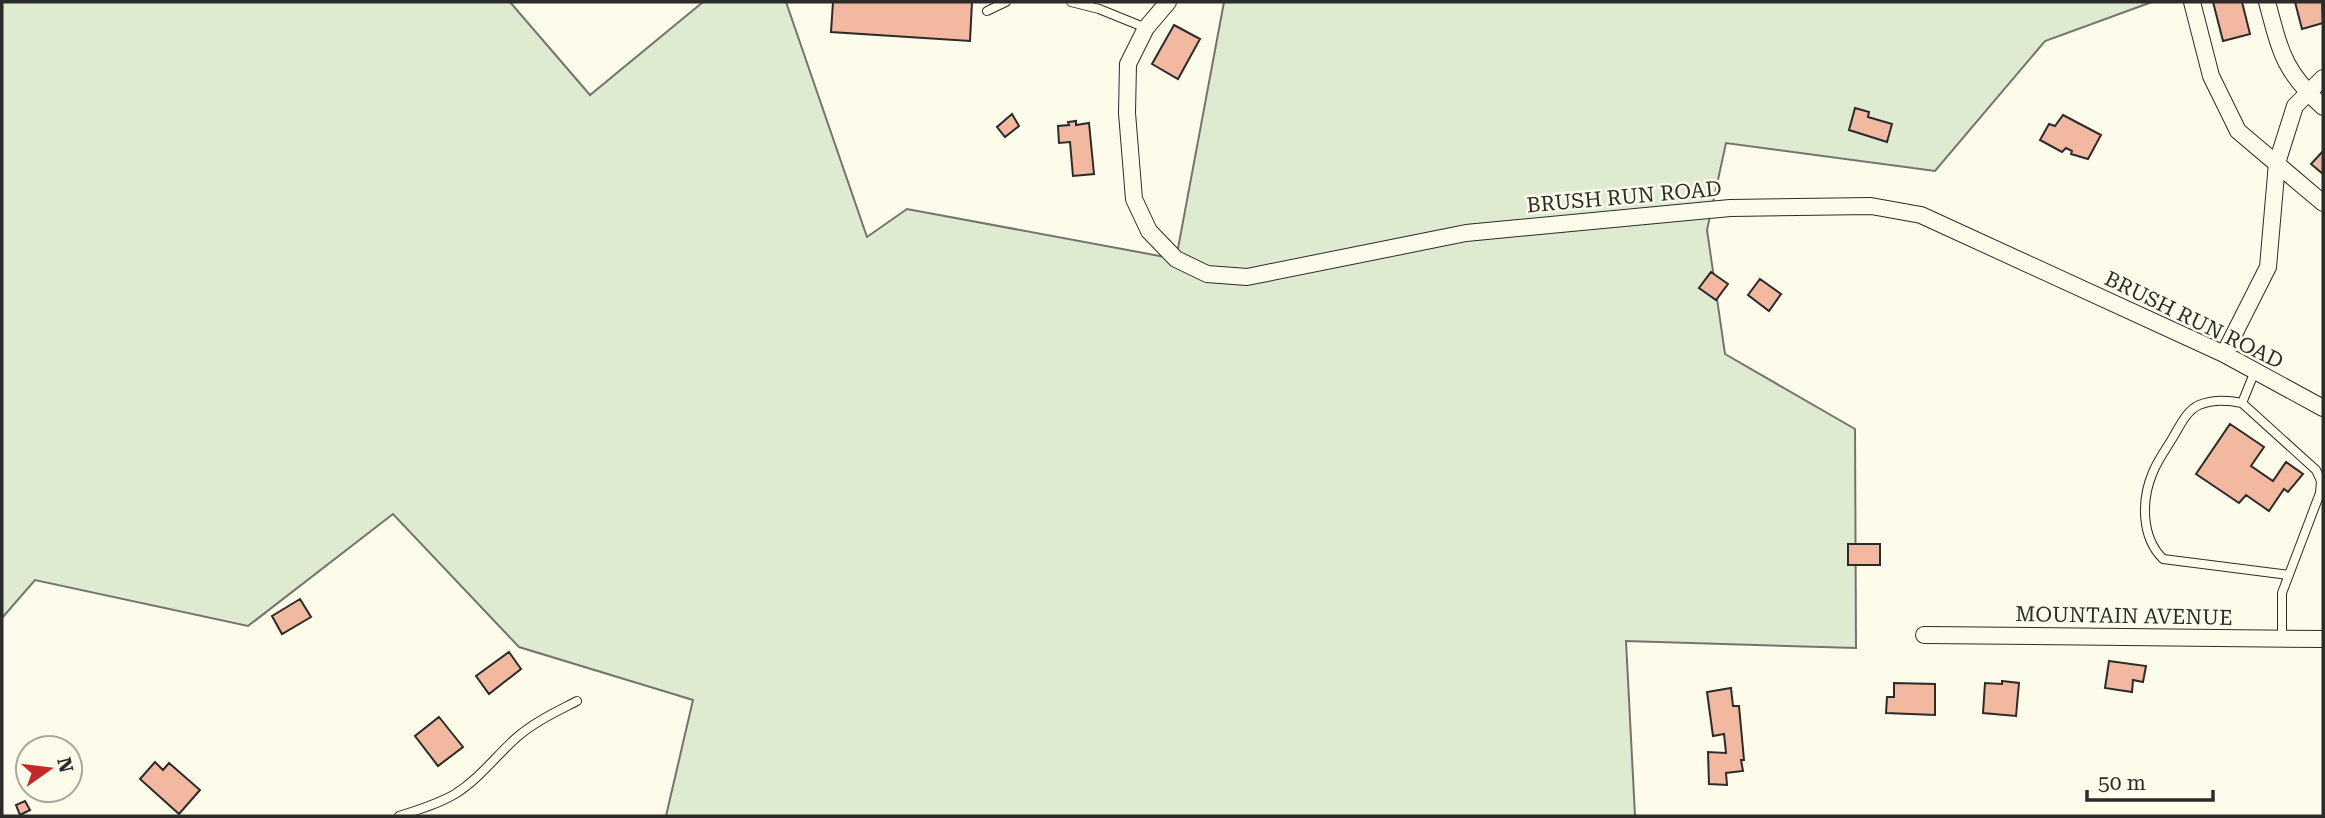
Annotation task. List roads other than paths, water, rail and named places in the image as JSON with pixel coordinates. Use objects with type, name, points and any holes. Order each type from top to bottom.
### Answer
[{"type":"street","name":"BRUSH RUN ROAD","points":[[1168,2],[1146,28],[1128,64],[1127,113],[1134,199],[1149,231],[1176,259],[1207,274],[1247,277],[1480,232],[1730,208],[1871,206],[1920,215],[2224,354],[2323,408]]},
{"type":"street","points":[[2192,2],[2211,76],[2238,131],[2323,203]]},
{"type":"street","points":[[2267,2],[2283,57],[2291,74],[2323,107]]},
{"type":"street","points":[[2224,354],[2268,267],[2277,163],[2295,106],[2323,78]]},
{"type":"street","name":"MOUNTAIN AVENUE","points":[[1924,635],[2323,639]]},
{"type":"lane","points":[[987,11],[1006,2]]},
{"type":"lane","points":[[1071,2],[1099,9],[1146,28]]},
{"type":"lane","points":[[2242,403],[2255,371]]},
{"type":"lane","points":[[2282,639],[2281,606],[2288,575],[2320,493],[2321,481],[2316,470],[2242,403],[2212,401],[2197,405],[2187,414],[2153,472],[2145,520],[2154,550],[2163,559],[2288,575]]},
{"type":"lane","points":[[399,816],[426,808],[454,794],[481,774],[517,737],[543,718],[577,701]]}]
